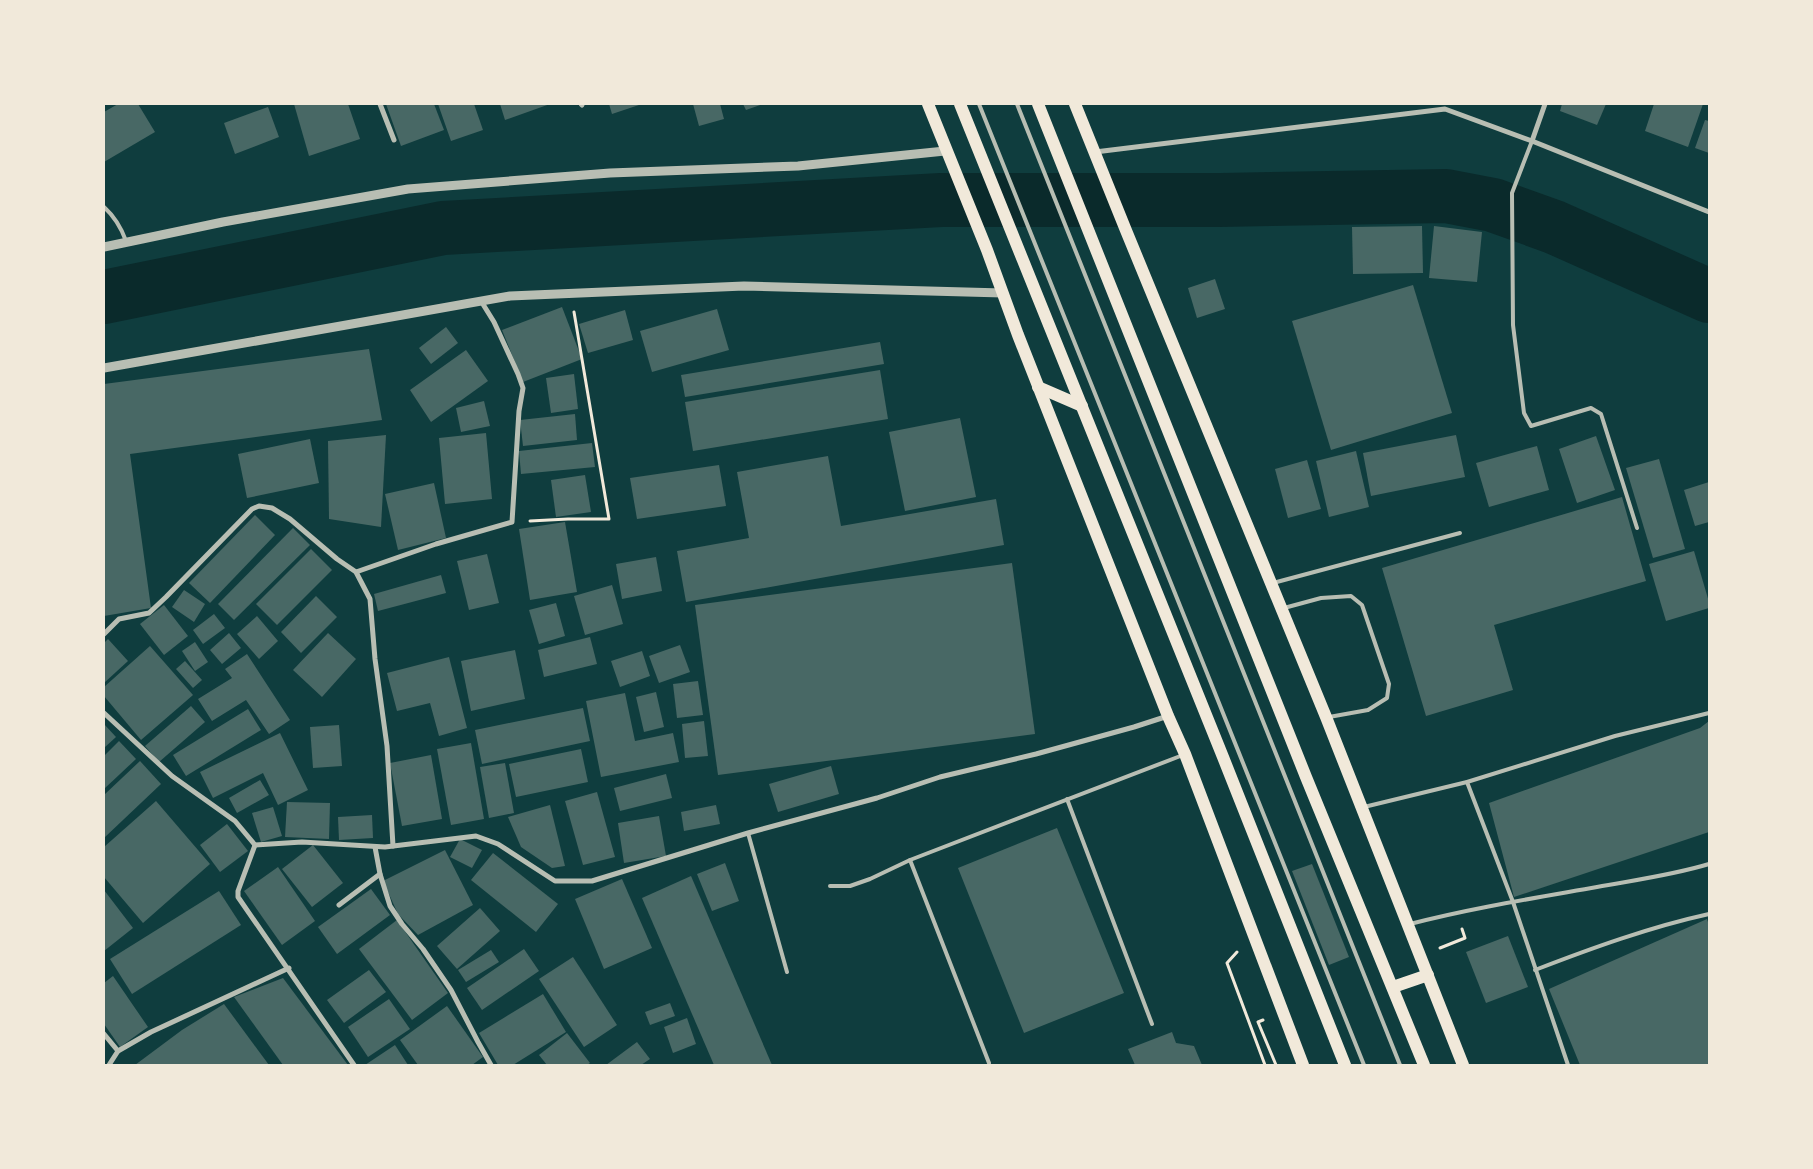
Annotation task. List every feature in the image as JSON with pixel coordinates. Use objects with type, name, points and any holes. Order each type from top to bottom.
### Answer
[{"type":"main road","points":[[928,104],[1168,716],[1185,754],[1303,1065]]},
{"type":"main road","points":[[960,104],[1345,1065]]},
{"type":"main road","points":[[1038,104],[1302,768],[1424,1065]]},
{"type":"main road","points":[[1075,104],[1326,717],[1463,1065]]},
{"type":"main road","points":[[1038,387],[1082,406]]},
{"type":"main road","points":[[1393,987],[1428,975]]},
{"type":"street","points":[[380,104],[394,140]]},
{"type":"street","points":[[1532,141],[1545,104]]},
{"type":"street","points":[[1094,152],[1445,109],[1532,141],[1709,212]]},
{"type":"street","points":[[104,247],[126,241],[408,189],[610,173],[798,166],[945,150]]},
{"type":"street","points":[[104,368],[510,296],[744,286],[1003,293]]},
{"type":"street","points":[[356,572],[436,544],[512,522],[519,411],[523,388],[494,322],[481,301]]},
{"type":"street","points":[[104,634],[119,619],[149,613],[166,598],[252,509],[259,506],[272,508],[290,519],[337,559],[356,572],[370,599],[375,659],[387,746],[393,846]]},
{"type":"street","points":[[104,713],[172,776],[235,821],[255,845]]},
{"type":"street","points":[[255,845],[302,842],[375,847],[476,836],[498,844],[555,881],[592,881],[748,833],[877,798],[940,777],[1130,729],[1168,716]]},
{"type":"street","points":[[255,845],[238,891],[238,897],[354,1065]]},
{"type":"street","points":[[375,847],[380,874],[390,906],[451,990],[491,1065]]},
{"type":"street","points":[[339,905],[380,874]]},
{"type":"street","points":[[108,1065],[118,1052],[150,1032],[288,968]]},
{"type":"street","points":[[104,1034],[118,1052]]},
{"type":"lane","points":[[979,104],[1364,1065]]},
{"type":"lane","points":[[1016,104],[1400,1065]]},
{"type":"lane","points":[[1532,141],[1512,193],[1513,325],[1524,413],[1526,420],[1531,426],[1591,408],[1602,414],[1637,528]]},
{"type":"lane","points":[[104,207],[120,226],[126,241]]},
{"type":"lane","points":[[1270,584],[1460,533]]},
{"type":"lane","points":[[1281,609],[1310,600],[1344,596],[1351,596],[1362,605],[1389,684],[1387,698],[1368,710],[1326,717]]},
{"type":"lane","points":[[1362,808],[1467,782],[1615,736],[1709,713]]},
{"type":"lane","points":[[830,886],[850,886],[870,879],[910,860],[1185,754]]},
{"type":"lane","points":[[1467,782],[1513,902],[1568,1065]]},
{"type":"lane","points":[[1067,799],[1152,1024]]},
{"type":"lane","points":[[748,833],[787,972]]},
{"type":"lane","points":[[910,860],[989,1063]]},
{"type":"lane","points":[[1409,924],[1448,914],[1681,872],[1709,864]]},
{"type":"lane","points":[[1536,970],[1584,951],[1681,920],[1709,914]]},
{"type":"path","points":[[512,522],[568,518],[609,519],[571,292]]},
{"type":"path","points":[[1227,963],[1265,1065]]},
{"type":"path","points":[[1258,1022],[1276,1065]]},
{"type":"building","points":[[118,104],[138,104],[155,132],[104,162],[104,112]]},
{"type":"building","points":[[294,104],[348,104],[360,139],[309,156]]},
{"type":"building","points":[[386,104],[434,104],[444,130],[401,146]]},
{"type":"building","points":[[438,104],[474,104],[483,130],[451,141]]},
{"type":"building","points":[[500,104],[550,104],[505,120]]},
{"type":"building","points":[[609,104],[642,104],[612,114]]},
{"type":"building","points":[[693,104],[720,104],[724,119],[699,126]]},
{"type":"building","points":[[743,104],[763,104],[746,110]]},
{"type":"building","points":[[1562,104],[1606,104],[1597,125],[1560,111]]},
{"type":"building","points":[[1654,104],[1703,104],[1688,147],[1645,131]]},
{"type":"building","points":[[268,107],[279,137],[235,154],[224,123]]},
{"type":"building","points":[[1705,120],[1709,121],[1709,153],[1695,148]]},
{"type":"building","points":[[1422,226],[1423,273],[1353,274],[1352,227]]},
{"type":"building","points":[[1434,226],[1482,232],[1477,282],[1429,278]]},
{"type":"building","points":[[1215,279],[1225,309],[1197,318],[1188,288]]},
{"type":"building","points":[[1413,285],[1452,413],[1331,450],[1292,321]]},
{"type":"building","points":[[562,307],[582,359],[523,382],[502,330]]},
{"type":"building","points":[[717,309],[729,350],[652,372],[640,331]]},
{"type":"building","points":[[625,310],[633,340],[588,353],[579,324]]},
{"type":"building","points":[[446,327],[458,343],[431,364],[419,348]]},
{"type":"building","points":[[880,342],[884,364],[685,397],[681,375]]},
{"type":"building","points":[[369,349],[382,420],[130,454],[151,608],[104,616],[104,384]]},
{"type":"building","points":[[466,350],[488,381],[431,422],[410,390]]},
{"type":"building","points":[[880,370],[888,419],[693,451],[685,402]]},
{"type":"building","points":[[574,374],[578,409],[551,413],[546,378]]},
{"type":"building","points":[[484,401],[490,426],[461,432],[456,408]]},
{"type":"building","points":[[575,414],[577,440],[523,446],[520,420]]},
{"type":"building","points":[[960,418],[976,497],[905,511],[889,432]]},
{"type":"building","points":[[486,433],[492,499],[445,504],[439,438]]},
{"type":"building","points":[[386,435],[381,527],[329,519],[328,441]]},
{"type":"building","points":[[1456,435],[1465,477],[1371,496],[1363,453]]},
{"type":"building","points":[[1596,436],[1615,490],[1577,503],[1559,449]]},
{"type":"building","points":[[310,439],[319,483],[247,498],[238,454]]},
{"type":"building","points":[[592,443],[595,467],[521,474],[519,451]]},
{"type":"building","points":[[1537,446],[1549,490],[1489,507],[1476,463]]},
{"type":"building","points":[[1356,451],[1369,507],[1329,517],[1316,461]]},
{"type":"building","points":[[828,456],[841,526],[996,499],[1004,545],[686,602],[677,551],[749,538],[737,472]]},
{"type":"building","points":[[1659,459],[1685,549],[1653,558],[1626,468]]},
{"type":"building","points":[[1307,460],[1321,509],[1288,518],[1275,469]]},
{"type":"building","points":[[719,465],[726,506],[637,519],[630,478]]},
{"type":"building","points":[[585,475],[591,512],[556,517],[551,480]]},
{"type":"building","points":[[1709,482],[1709,522],[1695,526],[1684,490]]},
{"type":"building","points":[[434,483],[446,538],[398,550],[385,494]]},
{"type":"building","points":[[1622,497],[1646,581],[1494,625],[1513,690],[1426,716],[1382,568]]},
{"type":"building","points":[[255,515],[275,535],[210,603],[189,583]]},
{"type":"building","points":[[565,522],[577,592],[530,600],[519,529]]},
{"type":"building","points":[[293,528],[310,545],[234,620],[218,604]]},
{"type":"building","points":[[311,549],[332,570],[277,625],[256,604]]},
{"type":"building","points":[[1694,551],[1709,602],[1709,608],[1666,621],[1649,564]]},
{"type":"building","points":[[487,554],[499,603],[469,610],[457,561]]},
{"type":"building","points":[[656,557],[662,591],[622,599],[616,564]]},
{"type":"building","points":[[1012,563],[1035,734],[718,775],[695,605]]},
{"type":"building","points":[[441,575],[446,593],[378,611],[374,594]]},
{"type":"building","points":[[612,585],[623,624],[585,635],[574,596]]},
{"type":"building","points":[[184,590],[205,604],[194,622],[172,607]]},
{"type":"building","points":[[316,596],[337,617],[301,653],[281,632]]},
{"type":"building","points":[[556,603],[565,636],[539,644],[529,610]]},
{"type":"building","points":[[164,605],[188,636],[164,655],[140,624]]},
{"type":"building","points":[[214,614],[225,628],[203,644],[193,630]]},
{"type":"building","points":[[257,616],[278,641],[259,659],[237,634]]},
{"type":"building","points":[[229,633],[241,648],[222,664],[210,650]]},
{"type":"building","points":[[328,633],[356,659],[322,697],[293,670]]},
{"type":"building","points":[[590,637],[597,664],[544,677],[538,650]]},
{"type":"building","points":[[108,639],[128,661],[104,683],[104,643]]},
{"type":"building","points":[[195,642],[208,662],[195,671],[182,651]]},
{"type":"building","points":[[680,645],[690,672],[659,683],[649,656]]},
{"type":"building","points":[[150,646],[193,695],[141,740],[104,696],[104,687]]},
{"type":"building","points":[[515,650],[525,699],[471,711],[461,661]]},
{"type":"building","points":[[642,651],[650,676],[620,687],[611,661]]},
{"type":"building","points":[[247,654],[290,720],[269,734],[246,700],[212,721],[198,699],[232,678],[225,669]]},
{"type":"building","points":[[449,657],[467,728],[439,736],[430,703],[397,711],[387,673]]},
{"type":"building","points":[[185,661],[202,680],[193,688],[176,669]]},
{"type":"building","points":[[698,681],[703,715],[677,718],[673,684]]},
{"type":"building","points":[[656,692],[664,727],[644,732],[636,697]]},
{"type":"building","points":[[625,693],[635,741],[673,733],[679,762],[601,777],[586,701]]},
{"type":"building","points":[[191,706],[205,722],[159,762],[145,746]]},
{"type":"building","points":[[583,708],[590,741],[482,764],[475,730]]},
{"type":"building","points":[[248,709],[261,730],[186,776],[173,755]]},
{"type":"building","points":[[704,721],[708,756],[685,758],[682,724]]},
{"type":"building","points":[[1709,721],[1709,832],[1514,897],[1489,803],[1700,728]]},
{"type":"building","points":[[104,724],[116,737],[104,748]]},
{"type":"building","points":[[339,725],[342,766],[313,768],[310,727]]},
{"type":"building","points":[[280,733],[308,790],[278,805],[263,773],[213,798],[200,772]]},
{"type":"building","points":[[119,741],[136,759],[104,789],[104,756]]},
{"type":"building","points":[[471,743],[484,819],[451,825],[437,749]]},
{"type":"building","points":[[581,749],[588,782],[516,797],[509,764]]},
{"type":"building","points":[[431,755],[442,819],[402,826],[390,763]]},
{"type":"building","points":[[140,761],[161,784],[104,838],[104,795]]},
{"type":"building","points":[[505,763],[514,813],[489,818],[480,767]]},
{"type":"building","points":[[831,766],[839,794],[778,812],[769,784]]},
{"type":"building","points":[[666,774],[672,798],[620,811],[614,788]]},
{"type":"building","points":[[260,780],[269,795],[237,813],[229,798]]},
{"type":"building","points":[[597,792],[615,857],[583,865],[565,801]]},
{"type":"building","points":[[156,801],[210,864],[143,923],[104,877],[104,847]]},
{"type":"building","points":[[287,802],[330,803],[329,839],[285,837]]},
{"type":"building","points":[[550,805],[565,866],[552,868],[521,847],[508,817]]},
{"type":"building","points":[[716,805],[720,824],[684,831],[681,812]]},
{"type":"building","points":[[273,807],[282,836],[261,842],[252,813]]},
{"type":"building","points":[[372,815],[373,838],[339,840],[338,817]]},
{"type":"building","points":[[659,816],[666,856],[624,863],[618,823]]},
{"type":"building","points":[[227,824],[248,851],[220,872],[200,845]]},
{"type":"building","points":[[1057,828],[1124,993],[1024,1033],[958,868]]},
{"type":"building","points":[[460,839],[482,850],[472,868],[450,857]]},
{"type":"building","points":[[313,845],[343,883],[312,907],[282,869]]},
{"type":"building","points":[[445,850],[473,905],[418,935],[398,914],[383,881]]},
{"type":"building","points":[[493,853],[558,904],[536,932],[471,880]]},
{"type":"building","points":[[725,863],[739,901],[712,911],[697,874]]},
{"type":"building","points":[[1312,864],[1349,957],[1329,965],[1292,871]]},
{"type":"building","points":[[278,867],[315,921],[282,945],[244,891]]},
{"type":"building","points":[[691,876],[772,1065],[714,1065],[642,898]]},
{"type":"building","points":[[622,879],[652,948],[604,969],[575,899]]},
{"type":"building","points":[[371,889],[390,915],[337,954],[318,927]]},
{"type":"building","points":[[104,890],[133,928],[104,951]]},
{"type":"building","points":[[219,891],[241,925],[132,994],[110,959]]},
{"type":"building","points":[[480,908],[500,931],[457,969],[437,946]]},
{"type":"building","points":[[1707,919],[1709,925],[1709,1065],[1580,1065],[1549,989]]},
{"type":"building","points":[[397,920],[448,993],[412,1020],[359,949]]},
{"type":"building","points":[[1508,936],[1528,987],[1486,1003],[1466,952]]},
{"type":"building","points":[[524,949],[539,971],[482,1010],[467,988]]},
{"type":"building","points":[[491,950],[499,962],[466,982],[458,970]]},
{"type":"building","points":[[573,957],[617,1025],[584,1047],[539,979]]},
{"type":"building","points":[[369,970],[386,992],[344,1023],[327,1000]]},
{"type":"building","points":[[113,976],[148,1027],[120,1047],[104,1024],[104,983]]},
{"type":"building","points":[[283,978],[348,1065],[283,1065],[234,997]]},
{"type":"building","points":[[543,994],[566,1032],[513,1065],[498,1065],[479,1033]]},
{"type":"building","points":[[389,999],[410,1029],[368,1057],[348,1027]]},
{"type":"building","points":[[670,1003],[675,1016],[650,1025],[645,1012]]},
{"type":"building","points":[[224,1004],[269,1065],[135,1065],[182,1030]]},
{"type":"building","points":[[447,1006],[483,1057],[472,1065],[418,1065],[400,1040]]},
{"type":"building","points":[[687,1018],[696,1044],[673,1053],[664,1027]]},
{"type":"building","points":[[1172,1032],[1176,1043],[1194,1046],[1202,1065],[1135,1065],[1128,1049]]},
{"type":"building","points":[[567,1033],[590,1063],[587,1065],[547,1065],[539,1055]]},
{"type":"building","points":[[637,1042],[650,1059],[641,1065],[606,1065]]},
{"type":"building","points":[[395,1045],[408,1065],[365,1065]]},
{"type":"waterway","points":[[104,297],[443,228],[941,200],[1220,200],[1446,196],[1493,205],[1554,227],[1709,296]]}]
